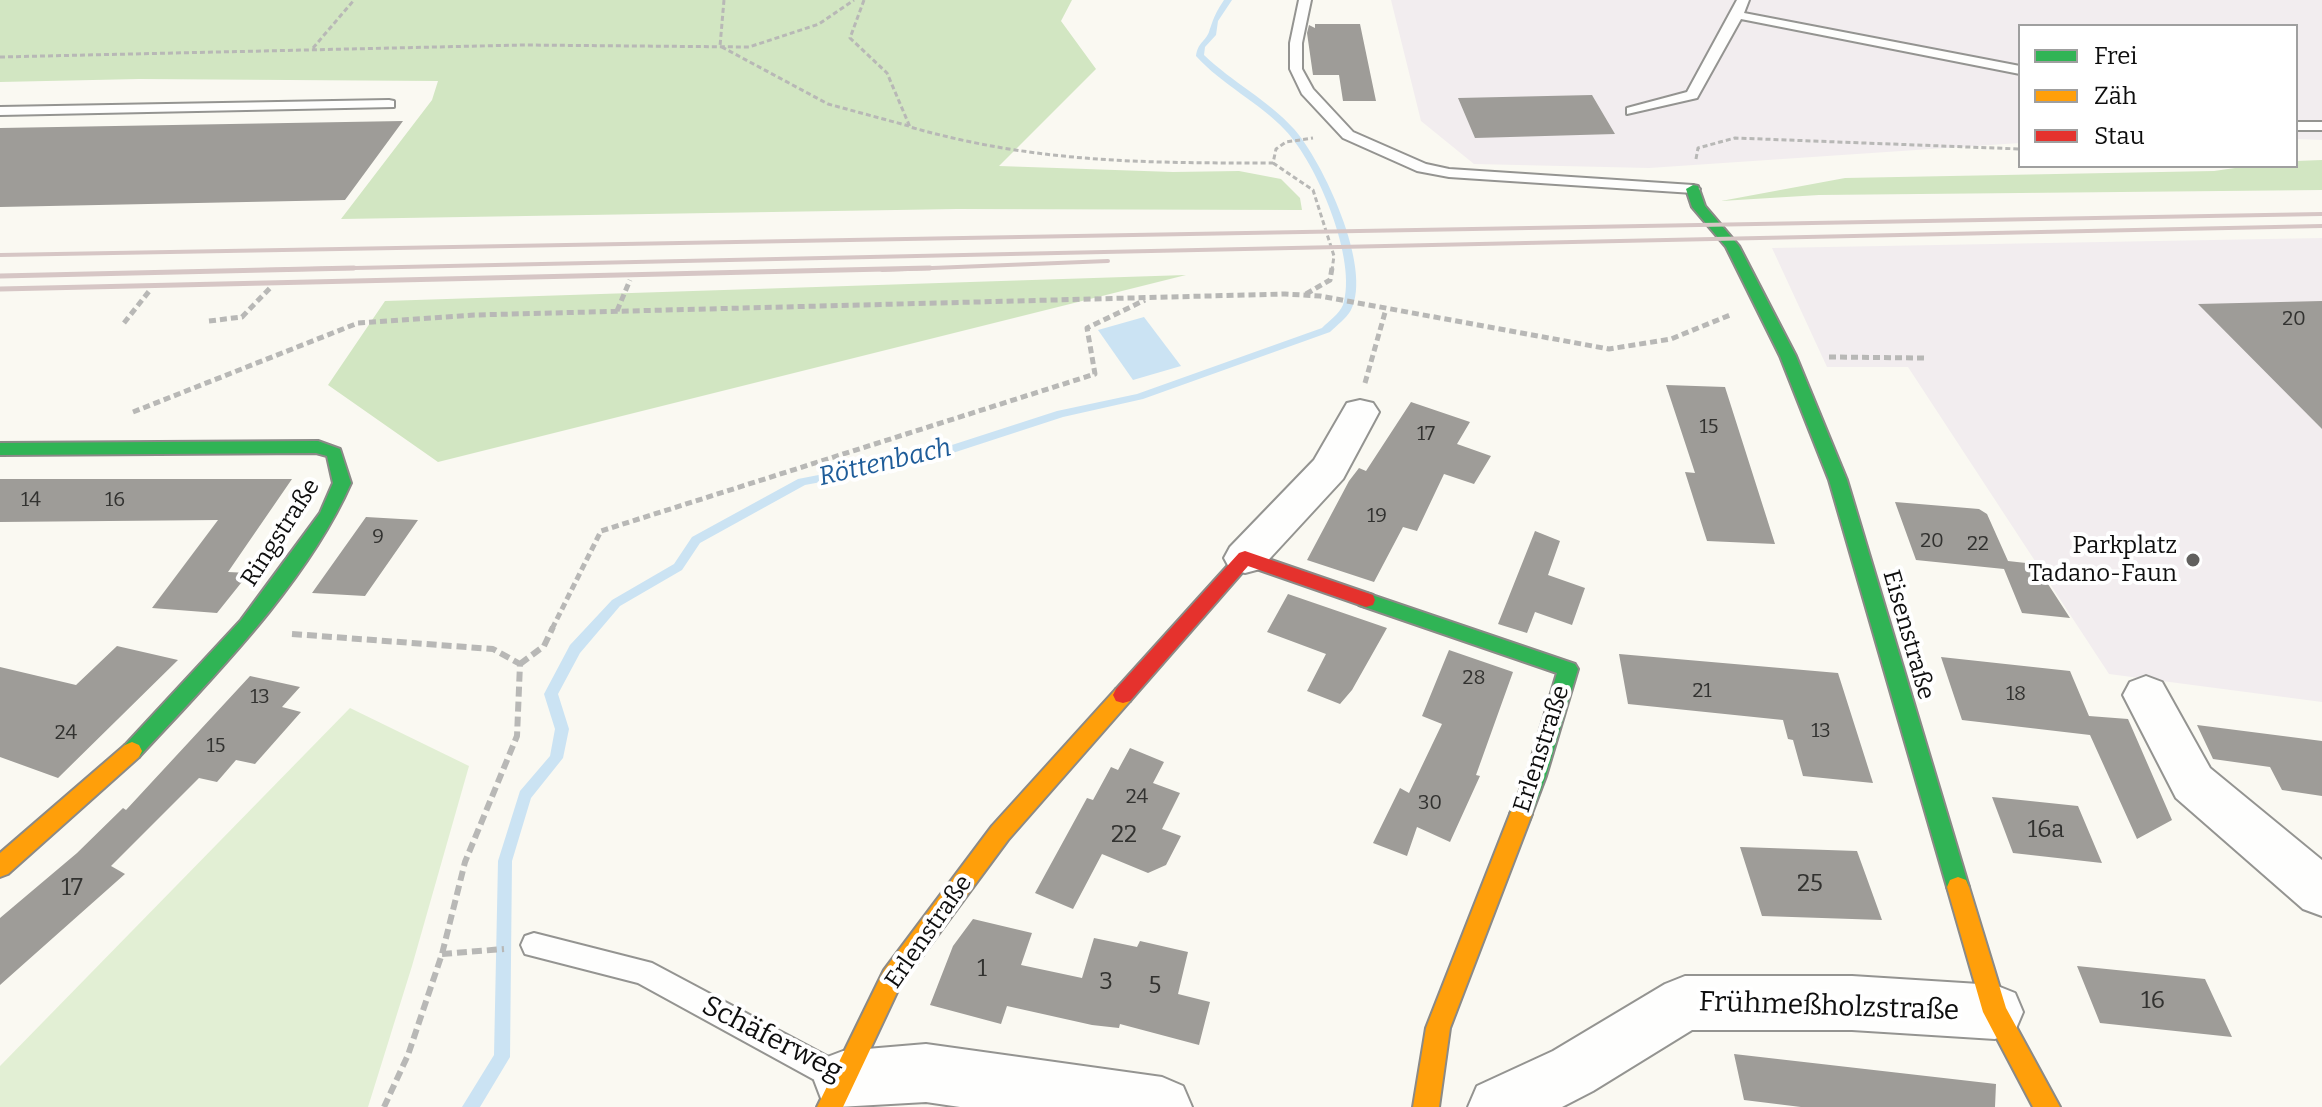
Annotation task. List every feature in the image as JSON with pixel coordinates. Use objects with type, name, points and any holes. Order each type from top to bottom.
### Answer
[{"type":"street","name":"Eisenstraße","points":[[1693,189],[1699,207],[1732,246],[1788,356],[1838,480],[1995,1012],[2047,1107]]},
{"type":"street","name":"Erlenstraße","points":[[836,1094],[892,978],[1000,833],[1245,558],[1329,469],[1360,412]]},
{"type":"street","name":"Ringstraße","points":[[0,449],[318,447],[334,453],[342,470],[341,489],[318,529],[243,632],[145,737],[52,826],[0,867]]},
{"type":"street","name":"Erlenstraße","points":[[1245,558],[1568,669],[1536,776],[1438,1028],[1426,1107]]},
{"type":"street","points":[[2146,695],[2193,783],[2322,892]]},
{"type":"street","name":"Frühmeßholzstraße","points":[[1498,1107],[1573,1071],[1685,1003],[1852,1003],[1995,1012]]},
{"type":"street","name":"Schäferweg","points":[[836,1094],[926,1073],[1162,1107]]},
{"type":"lane","points":[[1305,0],[1296,43],[1296,69],[1307,91],[1348,135],[1422,168],[1449,173],[1693,189]]},
{"type":"lane","points":[[1632,111],[1692,95],[1743,0]]},
{"type":"lane","points":[[1737,15],[2018,70]]},
{"type":"lane","points":[[0,111],[389,104]]},
{"type":"lane","points":[[2298,126],[2322,126]]},
{"type":"lane","name":"Schäferweg","points":[[534,945],[643,972],[836,1094]]},
{"type":"path","points":[[312,49],[354,0]]},
{"type":"path","points":[[720,46],[724,0]]},
{"type":"path","points":[[0,57],[523,45],[749,47],[819,24],[854,0]]},
{"type":"path","points":[[864,0],[850,38],[887,73],[910,127]]},
{"type":"path","points":[[720,46],[828,104],[988,148],[1059,157],[1187,163],[1273,163],[1313,190],[1334,256],[1330,280],[1305,295]]},
{"type":"path","points":[[1273,163],[1276,149],[1291,140],[1303,138]]},
{"type":"path","points":[[1693,189],[1698,148],[1735,138],[2018,149]]},
{"type":"path","points":[[617,311],[630,280]]},
{"type":"path","points":[[209,321],[242,317],[270,288]]},
{"type":"path","points":[[124,323],[150,290]]},
{"type":"path","points":[[121,417],[358,323],[617,311],[1305,295],[1609,349],[1643,347],[1677,339],[1759,301]]},
{"type":"path","points":[[520,664],[544,646],[601,531],[1095,374],[1087,328],[1151,297]]},
{"type":"path","points":[[1360,412],[1367,367],[1383,333],[1386,309]]},
{"type":"path","points":[[1822,357],[1924,358]]},
{"type":"path","points":[[243,632],[368,638],[493,649],[520,664]]},
{"type":"path","points":[[384,1107],[408,1055],[442,954],[465,862],[517,736],[520,664]]},
{"type":"path","points":[[442,954],[475,953]]},
{"type":"shaded area","points":[[1391,0],[2322,0],[2322,140],[2298,139],[2298,24],[2018,24],[2018,143],[1649,168],[1474,164],[1421,121]]},
{"type":"shaded area","name":"Parkplatz Tadano-Faun","points":[[2322,238],[2322,702],[2109,674],[1908,367],[1827,367],[1772,248]]},
{"type":"green space","points":[[0,0],[1072,0],[1061,21],[1096,69],[999,166],[1239,171],[1281,179],[1300,198],[1302,210],[957,209],[341,219],[432,100],[438,81],[139,79],[0,82]]},
{"type":"green space","points":[[2322,160],[2322,190],[1819,195],[1721,201],[1845,178],[2298,168],[2298,161]]},
{"type":"green space","points":[[1186,275],[438,462],[328,385],[385,301]]},
{"type":"green space","points":[[350,708],[469,766],[368,1107],[0,1107],[0,1066]]},
{"type":"water","points":[[1144,317],[1181,366],[1133,380],[1098,330]]},
{"type":"building","points":[[1315,24],[1360,24],[1376,101],[1343,101],[1339,75],[1313,75],[1307,33],[1309,25],[1315,28]]},
{"type":"building","points":[[1592,95],[1615,134],[1475,138],[1458,98]]},
{"type":"building","points":[[403,121],[345,200],[0,207],[0,128]]},
{"type":"building","points":[[2322,301],[2322,429],[2198,304]]},
{"type":"building","points":[[1666,385],[1725,387],[1775,544],[1707,541],[1685,472],[1695,473]]},
{"type":"building","points":[[1411,402],[1470,422],[1457,444],[1491,456],[1474,484],[1444,474],[1417,531],[1403,527],[1374,582],[1307,560],[1349,481],[1359,468],[1366,471]]},
{"type":"building","points":[[0,479],[292,479],[228,572],[249,573],[217,613],[152,608],[218,520],[0,522]]},
{"type":"building","points":[[1895,502],[1979,509],[1987,514],[2008,561],[2035,564],[2070,618],[2022,613],[2004,569],[1916,560]]},
{"type":"building","points":[[366,517],[418,520],[365,596],[312,593]]},
{"type":"building","points":[[1535,531],[1560,541],[1548,575],[1585,588],[1572,625],[1535,612],[1527,633],[1498,624]]},
{"type":"building","points":[[1288,594],[1387,628],[1352,690],[1340,704],[1307,691],[1326,654],[1267,632]]},
{"type":"building","points":[[117,646],[178,660],[58,778],[0,757],[0,667],[76,685]]},
{"type":"building","points":[[1449,650],[1513,672],[1476,775],[1480,776],[1450,842],[1417,827],[1407,856],[1373,843],[1400,788],[1409,793],[1442,724],[1422,716]]},
{"type":"building","points":[[1619,654],[1838,673],[1873,783],[1803,776],[1793,740],[1788,739],[1783,720],[1628,704]]},
{"type":"building","points":[[1941,657],[2070,671],[2089,716],[2128,719],[2172,820],[2137,839],[2090,735],[1962,720]]},
{"type":"building","points":[[250,676],[300,687],[282,707],[301,712],[255,764],[236,760],[217,782],[199,778],[111,866],[125,874],[0,985],[0,918],[77,853],[123,808],[126,810]]},
{"type":"building","points":[[2197,725],[2322,741],[2322,796],[2282,790],[2270,767],[2213,759]]},
{"type":"building","points":[[1130,748],[1164,762],[1153,783],[1180,793],[1162,829],[1181,836],[1166,865],[1148,873],[1102,854],[1073,909],[1035,893],[1087,798],[1093,800],[1111,767],[1118,770]]},
{"type":"building","points":[[1992,797],[2078,806],[2102,863],[2013,853]]},
{"type":"building","points":[[1740,847],[1857,851],[1882,920],[1762,916]]},
{"type":"building","points":[[973,919],[1032,933],[1021,965],[1082,978],[1094,938],[1137,947],[1140,941],[1188,952],[1178,994],[1210,1002],[1199,1045],[1120,1024],[1119,1028],[1092,1025],[1007,1006],[1001,1024],[930,1005],[953,946]]},
{"type":"building","points":[[2077,966],[2205,979],[2232,1037],[2100,1023]]},
{"type":"building","points":[[1734,1054],[1996,1084],[1995,1107],[1801,1107],[1744,1100]]},
{"type":"waterway","name":"Röttenbach","points":[[470,1107],[502,1057],[505,861],[525,795],[556,758],[562,729],[551,694],[575,649],[616,603],[678,567],[696,540],[802,482],[922,459],[1061,414],[1139,397],[1326,330],[1345,311],[1351,290],[1345,241],[1314,165],[1290,130],[1200,56],[1201,46],[1212,35],[1214,21],[1228,0]]},
{"type":"railway","points":[[0,255],[2322,214]]},
{"type":"railway","points":[[342,268],[2322,226]]},
{"type":"railway","points":[[882,270],[1108,261]]},
{"type":"railway","points":[[0,276],[342,268]]},
{"type":"railway","points":[[261,270],[342,268]]},
{"type":"railway","points":[[342,268],[354,268]]},
{"type":"railway","points":[[0,289],[930,268]]},
{"type":"traffic: fast","points":[[1693,189],[1699,207],[1732,246],[1788,356],[1838,480],[1958,887]]},
{"type":"traffic: fast","points":[[0,449],[318,447],[334,453],[342,483],[328,515],[248,625],[132,751]]},
{"type":"traffic: fast","points":[[1366,600],[1568,669],[1536,776],[1521,814]]},
{"type":"traffic: slow","points":[[830,1107],[892,978],[1000,833],[1123,695]]},
{"type":"traffic: slow","points":[[0,867],[132,751]]},
{"type":"traffic: slow","points":[[1426,1107],[1438,1028],[1521,814]]},
{"type":"traffic: slow","points":[[1958,887],[1995,1012],[2047,1107]]},
{"type":"traffic: jam","points":[[1123,695],[1245,558],[1366,600]]},
{"type":"place","name":"Parkplatz Tadano-Faun","points":[[2193,560]]}]
